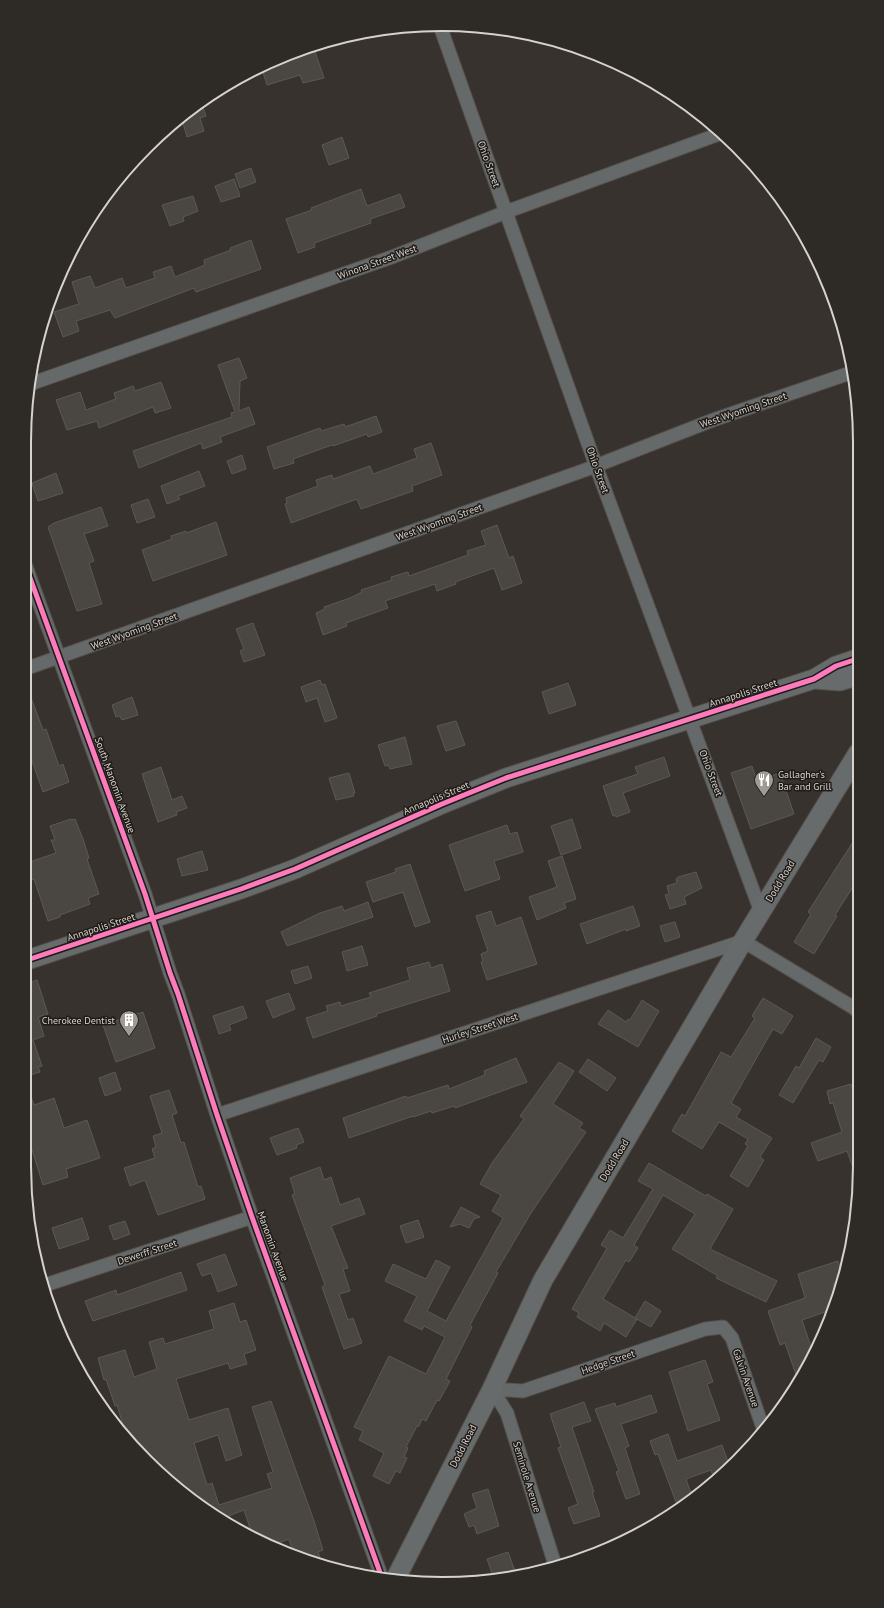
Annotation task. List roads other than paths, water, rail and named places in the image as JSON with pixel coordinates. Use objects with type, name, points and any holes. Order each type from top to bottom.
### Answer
[{"type":"street","name":"Ohio Street","points":[[442,31],[596,466],[761,912]]},
{"type":"street","name":"Winona Street West","points":[[36,382],[392,257],[506,212],[716,135]]},
{"type":"street","name":"West Wyoming Street","points":[[31,667],[596,466],[713,420],[847,374]]},
{"type":"street","points":[[31,581],[58,658]]},
{"type":"street","name":"South Manomin Avenue","points":[[58,658],[153,919]]},
{"type":"street","name":"Annapolis Street","points":[[31,959],[153,919],[295,869],[442,804],[506,778],[814,679],[836,666],[853,660]]},
{"type":"street","name":"Annapolis Street","points":[[814,679],[840,681],[853,677]]},
{"type":"street","name":"Dodd Road","points":[[398,1574],[492,1389],[543,1280],[743,941],[853,761]]},
{"type":"street","name":"Manomin Avenue","points":[[153,919],[252,1217],[380,1572]]},
{"type":"street","points":[[743,941],[853,1007]]},
{"type":"street","name":"Hurley Street West","points":[[217,1115],[743,941]]},
{"type":"street","name":"Dewerff Street","points":[[49,1284],[252,1217]]},
{"type":"street","name":"Hedge Street","points":[[492,1389],[523,1391],[705,1329],[723,1328]]},
{"type":"street","name":"Galvin Avenue","points":[[723,1328],[732,1338],[762,1424]]},
{"type":"street","name":"Seminole Avenue","points":[[492,1389],[507,1413],[554,1561]]},
{"type":"place","name":"Gallagher's Bar and Grill","points":[[764,797]]},
{"type":"place","name":"Cherokee Dentist","points":[[129,1037]]}]
